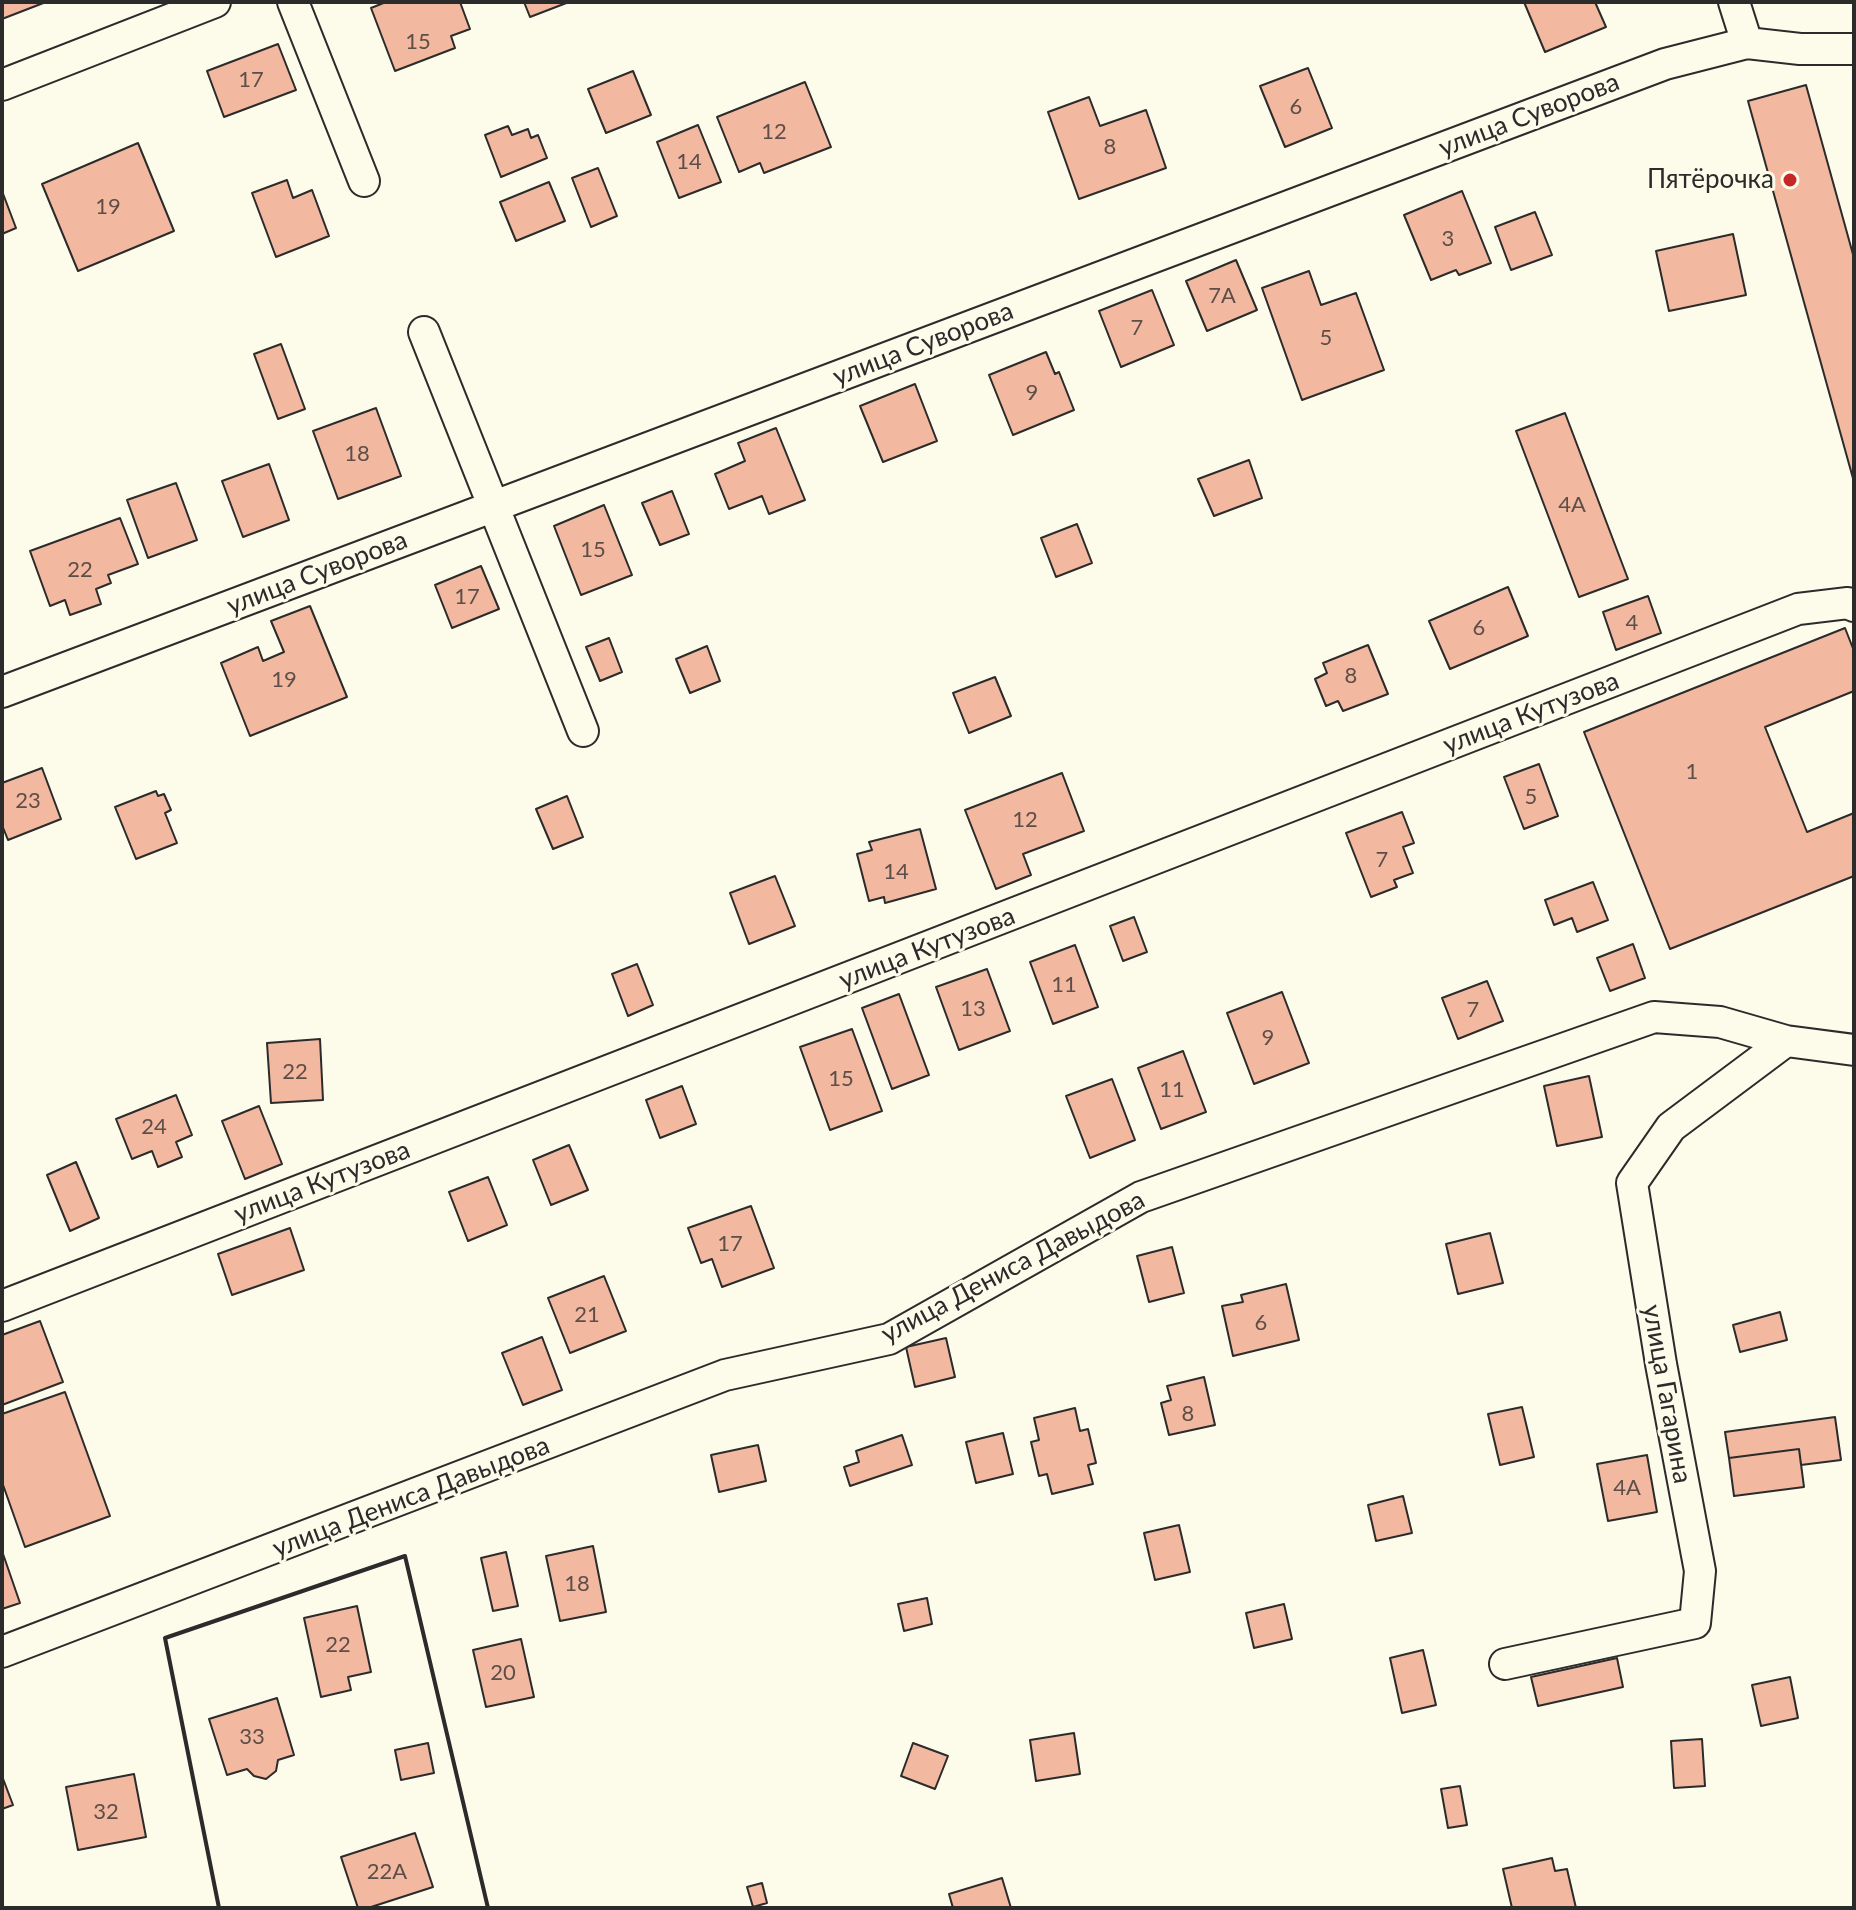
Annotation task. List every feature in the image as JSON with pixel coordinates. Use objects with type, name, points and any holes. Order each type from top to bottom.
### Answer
[{"type":"street","points":[[2,85],[215,2]]},
{"type":"street","points":[[293,2],[364,181]]},
{"type":"street","points":[[1734,2],[1747,43]]},
{"type":"street","name":"улица Суворова","points":[[2,692],[1665,64],[1747,43],[1800,49],[1854,49]]},
{"type":"street","points":[[424,332],[583,731]]},
{"type":"street","name":"улица Кутузова","points":[[2,1306],[1798,609],[1848,603],[1854,606]]},
{"type":"street","name":"улица Дениса Давыдова","points":[[2,1652],[725,1375],[889,1339],[1141,1197],[1654,1017],[1720,1022],[1786,1041],[1854,1050]]},
{"type":"street","name":"улица Гагарина","points":[[1505,1664],[1695,1623],[1700,1571],[1661,1364],[1632,1183],[1671,1127],[1786,1041]]},
{"type":"building","points":[[2,2],[46,2],[2,19]]},
{"type":"building","points":[[386,2],[460,2],[470,29],[451,36],[455,48],[395,71],[371,8]]},
{"type":"building","points":[[524,2],[569,2],[530,17]]},
{"type":"building","points":[[1524,2],[1595,2],[1606,27],[1545,52]]},
{"type":"building","points":[[278,44],[296,90],[224,117],[207,71]]},
{"type":"building","points":[[1308,68],[1332,128],[1285,147],[1260,86]]},
{"type":"building","points":[[633,71],[651,115],[606,133],[588,89]]},
{"type":"building","points":[[805,82],[831,147],[764,173],[760,163],[739,172],[717,117]]},
{"type":"building","points":[[1806,85],[1854,258],[1854,482],[1748,101]]},
{"type":"building","points":[[1089,97],[1100,126],[1146,110],[1166,168],[1079,199],[1048,112]]},
{"type":"building","points":[[698,125],[721,182],[679,198],[657,142]]},
{"type":"building","points":[[508,126],[512,135],[528,129],[531,138],[538,135],[547,158],[501,177],[485,135]]},
{"type":"building","points":[[138,143],[174,231],[78,271],[42,184]]},
{"type":"building","points":[[598,168],[617,216],[591,227],[572,178]]},
{"type":"building","points":[[287,180],[293,198],[312,190],[329,236],[276,257],[252,193]]},
{"type":"building","points":[[549,182],[565,221],[516,241],[500,202]]},
{"type":"building","points":[[2,191],[16,228],[2,234]]},
{"type":"building","points":[[1462,191],[1491,263],[1459,275],[1456,270],[1431,280],[1404,215]]},
{"type":"building","points":[[1535,212],[1552,255],[1511,270],[1495,227]]},
{"type":"building","points":[[1733,234],[1746,295],[1669,311],[1656,251]]},
{"type":"building","points":[[1236,260],[1257,310],[1207,331],[1186,281]]},
{"type":"building","points":[[1309,271],[1321,305],[1356,293],[1384,370],[1302,400],[1262,288]]},
{"type":"building","points":[[1152,290],[1174,345],[1121,367],[1099,311]]},
{"type":"building","points":[[281,344],[305,409],[278,419],[254,354]]},
{"type":"building","points":[[1046,352],[1055,374],[1059,372],[1074,410],[1013,435],[989,375]]},
{"type":"building","points":[[915,384],[937,441],[883,462],[860,406]]},
{"type":"building","points":[[376,408],[401,476],[338,499],[313,431]]},
{"type":"building","points":[[1565,413],[1628,579],[1579,597],[1516,431]]},
{"type":"building","points":[[776,428],[805,500],[769,514],[762,496],[729,509],[715,474],[745,461],[738,443]]},
{"type":"building","points":[[1249,460],[1262,498],[1214,516],[1198,479]]},
{"type":"building","points":[[269,464],[289,520],[243,537],[222,481]]},
{"type":"building","points":[[176,483],[197,540],[148,558],[127,500]]},
{"type":"building","points":[[672,491],[689,534],[660,545],[642,503]]},
{"type":"building","points":[[604,505],[632,575],[581,595],[554,526]]},
{"type":"building","points":[[120,518],[138,564],[108,575],[111,583],[96,589],[101,604],[70,615],[65,600],[50,606],[30,551]]},
{"type":"building","points":[[1077,524],[1092,563],[1056,577],[1041,538]]},
{"type":"building","points":[[481,566],[499,609],[452,628],[435,585]]},
{"type":"building","points":[[1508,587],[1528,636],[1450,669],[1429,621]]},
{"type":"building","points":[[1648,596],[1661,633],[1616,650],[1603,612]]},
{"type":"building","points":[[310,606],[347,697],[250,736],[221,663],[258,647],[263,661],[284,652],[271,621]]},
{"type":"building","points":[[1845,628],[1854,651],[1854,691],[1765,727],[1807,832],[1854,813],[1854,876],[1670,949],[1584,732]]},
{"type":"building","points":[[609,638],[622,672],[600,681],[586,647]]},
{"type":"building","points":[[1368,645],[1388,694],[1343,711],[1338,701],[1326,706],[1315,679],[1327,673],[1323,663]]},
{"type":"building","points":[[707,646],[720,681],[690,693],[676,659]]},
{"type":"building","points":[[995,677],[1011,716],[969,733],[953,693]]},
{"type":"building","points":[[1539,764],[1558,816],[1524,829],[1504,777]]},
{"type":"building","points":[[42,768],[61,819],[8,840],[2,825],[2,783]]},
{"type":"building","points":[[1062,773],[1084,831],[1023,854],[1031,875],[996,889],[965,810]]},
{"type":"building","points":[[156,791],[158,796],[164,794],[171,810],[165,813],[177,843],[136,859],[115,807]]},
{"type":"building","points":[[567,796],[583,837],[553,849],[536,809]]},
{"type":"building","points":[[1402,812],[1414,843],[1403,847],[1413,873],[1394,880],[1397,887],[1371,897],[1346,833]]},
{"type":"building","points":[[920,829],[936,889],[885,903],[884,897],[869,901],[857,854],[872,850],[869,842]]},
{"type":"building","points":[[775,876],[795,926],[749,944],[730,893]]},
{"type":"building","points":[[1593,882],[1608,920],[1577,932],[1572,918],[1554,925],[1545,900]]},
{"type":"building","points":[[1134,917],[1147,952],[1123,961],[1110,926]]},
{"type":"building","points":[[1633,944],[1645,978],[1610,991],[1597,958]]},
{"type":"building","points":[[1075,945],[1098,1007],[1053,1024],[1030,962]]},
{"type":"building","points":[[637,964],[653,1005],[628,1016],[612,974]]},
{"type":"building","points":[[987,969],[1010,1031],[959,1050],[936,987]]},
{"type":"building","points":[[1487,981],[1503,1021],[1458,1039],[1442,998]]},
{"type":"building","points":[[1282,992],[1309,1063],[1254,1084],[1227,1013]]},
{"type":"building","points":[[899,994],[929,1075],[892,1089],[862,1008]]},
{"type":"building","points":[[852,1029],[882,1111],[830,1130],[800,1047]]},
{"type":"building","points":[[320,1039],[323,1100],[271,1103],[267,1043]]},
{"type":"building","points":[[1183,1051],[1206,1112],[1161,1129],[1138,1068]]},
{"type":"building","points":[[1589,1076],[1602,1137],[1557,1146],[1544,1086]]},
{"type":"building","points":[[1112,1079],[1135,1140],[1090,1158],[1066,1096]]},
{"type":"building","points":[[682,1086],[696,1124],[660,1138],[646,1100]]},
{"type":"building","points":[[176,1095],[192,1135],[176,1142],[182,1157],[158,1167],[152,1151],[132,1159],[116,1119]]},
{"type":"building","points":[[259,1106],[282,1164],[245,1179],[222,1121]]},
{"type":"building","points":[[569,1145],[588,1190],[551,1205],[533,1160]]},
{"type":"building","points":[[76,1162],[99,1218],[70,1231],[47,1175]]},
{"type":"building","points":[[488,1177],[507,1225],[468,1241],[449,1192]]},
{"type":"building","points":[[751,1206],[774,1268],[722,1287],[712,1259],[701,1263],[688,1228]]},
{"type":"building","points":[[290,1228],[304,1270],[232,1295],[218,1254]]},
{"type":"building","points":[[1490,1233],[1503,1283],[1458,1294],[1446,1244]]},
{"type":"building","points":[[1172,1247],[1184,1293],[1149,1302],[1137,1256]]},
{"type":"building","points":[[604,1276],[626,1331],[570,1353],[548,1298]]},
{"type":"building","points":[[1286,1284],[1299,1340],[1233,1356],[1222,1306],[1243,1302],[1241,1295]]},
{"type":"building","points":[[1780,1312],[1787,1340],[1740,1352],[1733,1325]]},
{"type":"building","points":[[40,1321],[63,1382],[2,1405],[2,1335]]},
{"type":"building","points":[[542,1337],[562,1390],[523,1405],[502,1353]]},
{"type":"building","points":[[946,1338],[955,1377],[915,1387],[906,1347]]},
{"type":"building","points":[[1204,1377],[1215,1425],[1169,1435],[1161,1403],[1171,1400],[1167,1386]]},
{"type":"building","points":[[65,1392],[110,1516],[25,1547],[2,1482],[2,1414]]},
{"type":"building","points":[[1522,1407],[1534,1457],[1500,1465],[1488,1414]]},
{"type":"building","points":[[1075,1408],[1080,1431],[1088,1429],[1096,1463],[1088,1465],[1093,1484],[1052,1494],[1047,1474],[1039,1476],[1031,1442],[1039,1440],[1034,1418]]},
{"type":"building","points":[[1835,1417],[1841,1460],[1801,1465],[1799,1449],[1729,1458],[1725,1432]]},
{"type":"building","points":[[1003,1433],[1013,1474],[976,1483],[966,1442]]},
{"type":"building","points":[[902,1435],[912,1465],[850,1486],[844,1467],[859,1462],[856,1451]]},
{"type":"building","points":[[758,1445],[766,1481],[719,1492],[711,1455]]},
{"type":"building","points":[[1799,1449],[1804,1487],[1734,1496],[1729,1458]]},
{"type":"building","points":[[1647,1455],[1657,1512],[1608,1521],[1597,1464]]},
{"type":"building","points":[[1403,1496],[1412,1533],[1376,1541],[1368,1505]]},
{"type":"building","points":[[1179,1525],[1190,1572],[1155,1580],[1144,1533]]},
{"type":"building","points":[[593,1546],[606,1612],[560,1621],[546,1556]]},
{"type":"building","points":[[2,1551],[20,1603],[2,1609]]},
{"type":"building","points":[[506,1552],[518,1606],[493,1611],[481,1558]]},
{"type":"building","points":[[927,1598],[932,1624],[904,1631],[898,1604]]},
{"type":"building","points":[[1284,1604],[1292,1639],[1254,1648],[1246,1613]]},
{"type":"building","points":[[357,1606],[371,1672],[348,1677],[351,1690],[321,1697],[304,1618]]},
{"type":"building","points":[[521,1639],[534,1697],[486,1707],[473,1650]]},
{"type":"building","points":[[1423,1650],[1436,1705],[1402,1713],[1390,1658]]},
{"type":"building","points":[[1617,1658],[1623,1687],[1538,1706],[1531,1677]]},
{"type":"building","points":[[1790,1677],[1798,1718],[1761,1726],[1752,1685]]},
{"type":"building","points":[[277,1698],[294,1755],[278,1760],[276,1771],[266,1779],[254,1776],[247,1769],[227,1775],[209,1719]]},
{"type":"building","points":[[1074,1733],[1080,1774],[1036,1781],[1030,1740]]},
{"type":"building","points":[[1702,1739],[1705,1786],[1674,1788],[1671,1741]]},
{"type":"building","points":[[428,1743],[434,1773],[401,1780],[395,1750]]},
{"type":"building","points":[[913,1743],[948,1756],[935,1789],[901,1776]]},
{"type":"building","points":[[134,1774],[146,1837],[78,1850],[66,1787]]},
{"type":"building","points":[[2,1776],[13,1805],[2,1809]]},
{"type":"building","points":[[1460,1786],[1467,1825],[1448,1828],[1441,1789]]},
{"type":"building","points":[[415,1833],[433,1887],[368,1908],[358,1908],[341,1857]]},
{"type":"building","points":[[1552,1858],[1555,1871],[1567,1869],[1576,1908],[1512,1908],[1503,1869]]},
{"type":"building","points":[[1002,1878],[1011,1908],[953,1908],[949,1894]]},
{"type":"building","points":[[762,1883],[767,1903],[753,1907],[747,1887]]},
{"type":"wall","points":[[219,1908],[165,1638],[405,1556],[488,1908]]},
{"type":"place","name":"Пятёрочка","points":[[1790,180]]}]
